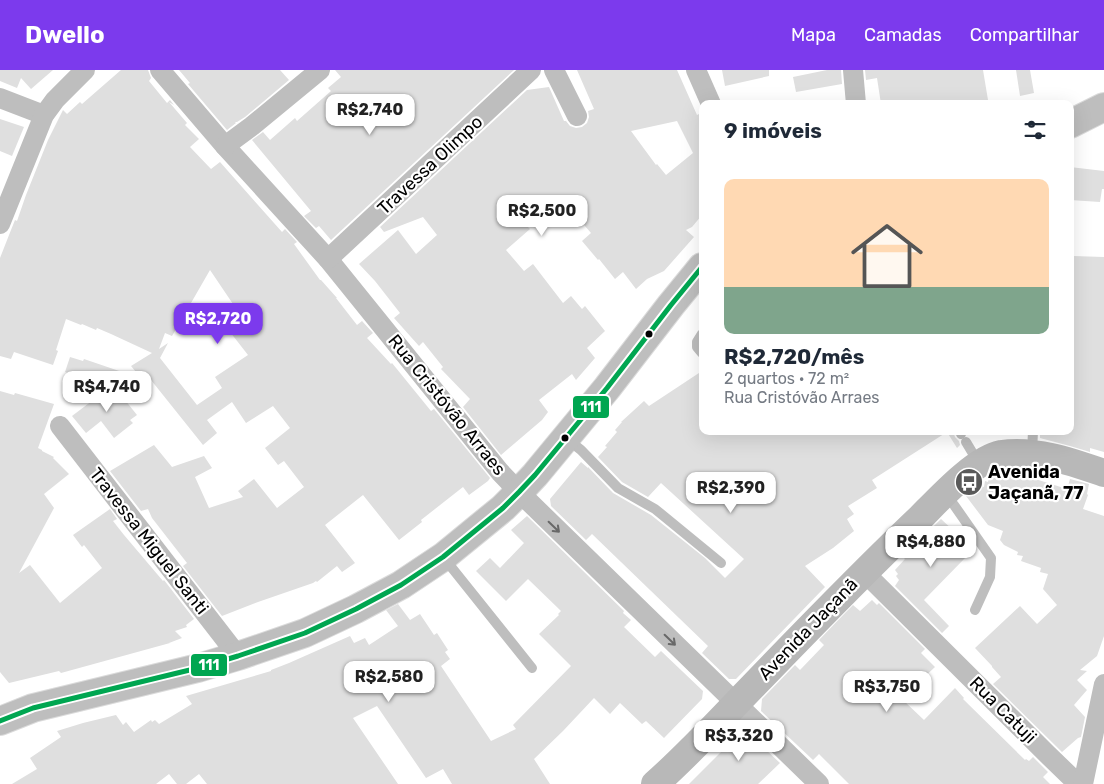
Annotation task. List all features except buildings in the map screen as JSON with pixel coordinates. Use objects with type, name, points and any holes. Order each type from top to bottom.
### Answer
[{"type":"main road","points":[[1074,123],[1104,107]]},
{"type":"main road","points":[[1074,125],[1104,125]]},
{"type":"main road","points":[[0,720],[33,708],[180,673],[238,656],[305,633],[401,586],[443,557],[503,508],[519,492],[567,438],[699,271]]},
{"type":"street","points":[[0,224],[44,115],[54,100],[85,70]]},
{"type":"street","name":"Rua Cristóvão Arraes","points":[[160,70],[225,146],[328,259],[500,472],[819,784]]},
{"type":"street","points":[[225,146],[320,70]]},
{"type":"street","name":"Travessa Olimpo","points":[[328,259],[531,70]]},
{"type":"street","points":[[554,70],[577,116]]},
{"type":"street","points":[[696,70],[709,100]]},
{"type":"street","points":[[853,70],[856,100]]},
{"type":"street","points":[[0,98],[44,115]]},
{"type":"street","name":"Travessa Miguel Santi","points":[[60,426],[238,656]]},
{"type":"street","name":"Avenida Jaçanã","points":[[655,784],[736,704],[864,572],[944,494],[966,443],[1000,454],[1032,442],[1071,462],[1104,473]]},
{"type":"street","name":"Rua Catuji","points":[[864,572],[1078,784]]},
{"type":"street","points":[[1083,784],[1104,684]]},
{"type":"lane","points":[[567,438],[618,488],[655,510],[721,563]]},
{"type":"lane","points":[[944,494],[954,505],[991,558],[990,577],[975,610]]},
{"type":"lane","points":[[443,557],[532,668]]},
{"type":"transit line","name":"111","points":[[0,721],[33,708],[198,668],[238,656],[305,633],[401,585],[443,557],[503,508],[519,492],[607,388],[699,271]]},
{"type":"place","name":"Avenida Jaçanã, 77","points":[[969,482]]}]
